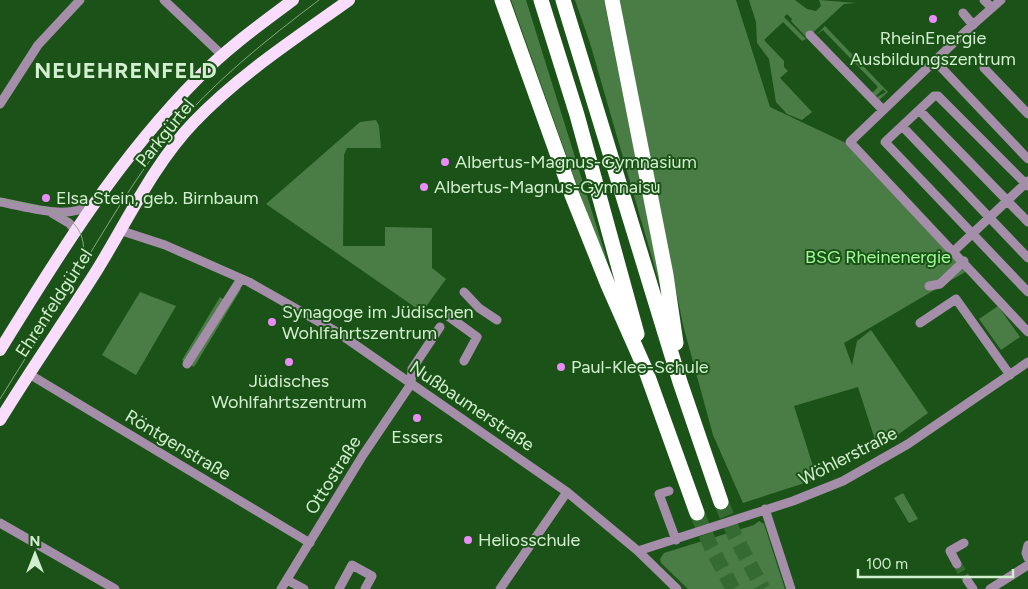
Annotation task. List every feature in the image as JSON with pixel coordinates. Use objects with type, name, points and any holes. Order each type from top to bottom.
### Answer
[{"type":"highway","points":[[502,0],[608,285],[646,372],[697,513]]},
{"type":"highway","points":[[541,0],[620,268],[646,372]]},
{"type":"highway","points":[[563,0],[680,382],[721,502]]},
{"type":"highway","points":[[612,0],[666,275],[680,382]]},
{"type":"main road","name":"Parkgürtel","points":[[95,202],[176,100],[222,56],[293,0]]},
{"type":"main road","name":"Parkgürtel","points":[[120,230],[160,163],[193,123],[216,100],[282,48],[350,0]]},
{"type":"main road","name":"Ehrenfeldgürtel","points":[[0,350],[95,202]]},
{"type":"main road","name":"Ehrenfeldgürtel","points":[[0,420],[98,269],[120,230]]},
{"type":"street","points":[[0,104],[38,45],[80,0]]},
{"type":"street","points":[[164,0],[222,56]]},
{"type":"street","points":[[984,0],[992,8]]},
{"type":"street","points":[[1001,0],[850,142],[1028,332]]},
{"type":"street","points":[[963,13],[973,25]]},
{"type":"street","points":[[810,35],[883,110]]},
{"type":"street","points":[[935,61],[1028,159]]},
{"type":"street","points":[[984,68],[1028,114]]},
{"type":"street","points":[[954,251],[972,234],[989,218],[1007,200],[1027,183],[938,96],[934,96],[885,144],[972,234],[1028,292]]},
{"type":"street","points":[[919,110],[1028,222]]},
{"type":"street","points":[[902,126],[1028,258]]},
{"type":"street","points":[[0,202],[48,210],[82,210],[95,202]]},
{"type":"street","points":[[48,210],[60,216],[76,231]]},
{"type":"street","name":"Nußbaumerstraße","points":[[120,230],[165,245],[240,278],[337,332],[567,492],[638,551],[678,589]]},
{"type":"street","points":[[929,286],[940,284],[964,262]]},
{"type":"street","points":[[187,364],[240,278]]},
{"type":"street","points":[[464,292],[479,308],[497,320]]},
{"type":"street","points":[[920,323],[956,299],[1010,374]]},
{"type":"street","points":[[448,316],[477,336],[464,361]]},
{"type":"street","name":"Ottostraße","points":[[281,589],[363,455],[411,384],[412,369],[440,327]]},
{"type":"street","name":"Wöhlerstraße","points":[[638,551],[815,493],[878,463],[1028,362]]},
{"type":"street","name":"Röntgenstraße","points":[[29,374],[310,543]]},
{"type":"street","points":[[669,491],[659,494],[676,540]]},
{"type":"street","points":[[500,589],[567,492]]},
{"type":"street","points":[[765,510],[791,589]]},
{"type":"street","points":[[0,523],[115,589]]},
{"type":"street","points":[[957,564],[950,552],[964,543]]},
{"type":"street","points":[[1028,545],[1026,552],[1028,558]]},
{"type":"street","points":[[339,589],[352,565],[372,576],[365,589]]},
{"type":"street","points":[[990,589],[1028,565]]},
{"type":"street","points":[[287,580],[304,589]]},
{"type":"street","points":[[967,580],[974,589]]},
{"type":"green space","points":[[511,0],[526,0],[608,263],[593,230]]},
{"type":"green space","points":[[575,0],[604,0],[663,296],[590,43]]},
{"type":"green space","name":"BSG Rheinenergie","points":[[618,0],[736,0],[770,107],[848,144],[972,268],[844,343],[852,365],[857,341],[871,330],[928,413],[878,449],[858,387],[794,406],[817,479],[743,503],[713,435],[683,325]]},
{"type":"green space","points":[[749,0],[795,0],[807,9],[816,11],[821,6],[819,0],[856,3],[844,4],[807,38],[787,14],[784,17],[806,39],[802,41],[783,22],[764,40],[784,61],[784,67],[788,71],[780,78],[812,112],[802,120],[787,114],[776,102],[769,59],[757,43],[756,22]]},
{"type":"green space","points":[[825,26],[888,92],[879,100],[877,97],[886,92],[883,89],[876,96],[872,93],[878,87],[823,30],[816,35]]},
{"type":"green space","points":[[376,120],[379,126],[381,148],[347,148],[344,155],[343,246],[385,246],[385,227],[432,228],[432,268],[446,279],[422,312],[266,204],[360,122]]},
{"type":"green space","points":[[233,286],[241,289],[194,367],[182,360],[220,297],[224,300]]},
{"type":"green space","points":[[140,292],[176,306],[136,375],[102,355]]},
{"type":"green space","points":[[998,306],[1020,337],[1001,350],[979,319]]},
{"type":"green space","points":[[903,493],[918,519],[909,523],[894,498]]},
{"type":"green space","points":[[759,521],[764,524],[785,589],[688,589],[661,563],[660,559],[664,553],[754,525]]},
{"type":"tunnel","points":[[721,502],[735,536],[763,589]]},
{"type":"tunnel","points":[[697,513],[711,547],[733,589]]},
{"type":"tunnel","points":[[957,564],[967,580]]},
{"type":"tram line","points":[[70,286],[143,170],[186,115],[240,63],[319,0]]},
{"type":"tram line","points":[[0,200],[46,208],[71,221],[80,232],[83,246],[82,264]]},
{"type":"tram line","points":[[0,399],[73,282]]},
{"type":"place","name":"RheinEnergie Ausbildungszentrum","points":[[933,19]]},
{"type":"place","name":"Albertus-Magnus-Gymnasium","points":[[445,162]]},
{"type":"place","name":"Albertus-Magnus-Gymnaisu","points":[[424,187]]},
{"type":"place","name":"Elsa Stein, geb. Birnbaum","points":[[46,198]]},
{"type":"place","name":"Synagoge im Jüdischen Wohlfahrtszentrum","points":[[272,322]]},
{"type":"place","name":"Jüdisches Wohlfahrtszentrum","points":[[289,362]]},
{"type":"place","name":"Paul-Klee-Schule","points":[[561,367]]},
{"type":"place","name":"Essers","points":[[417,418]]},
{"type":"place","name":"Heliosschule","points":[[468,540]]},
{"type":"district","name":"NEUEHRENFELD","points":[[126,70]]}]
